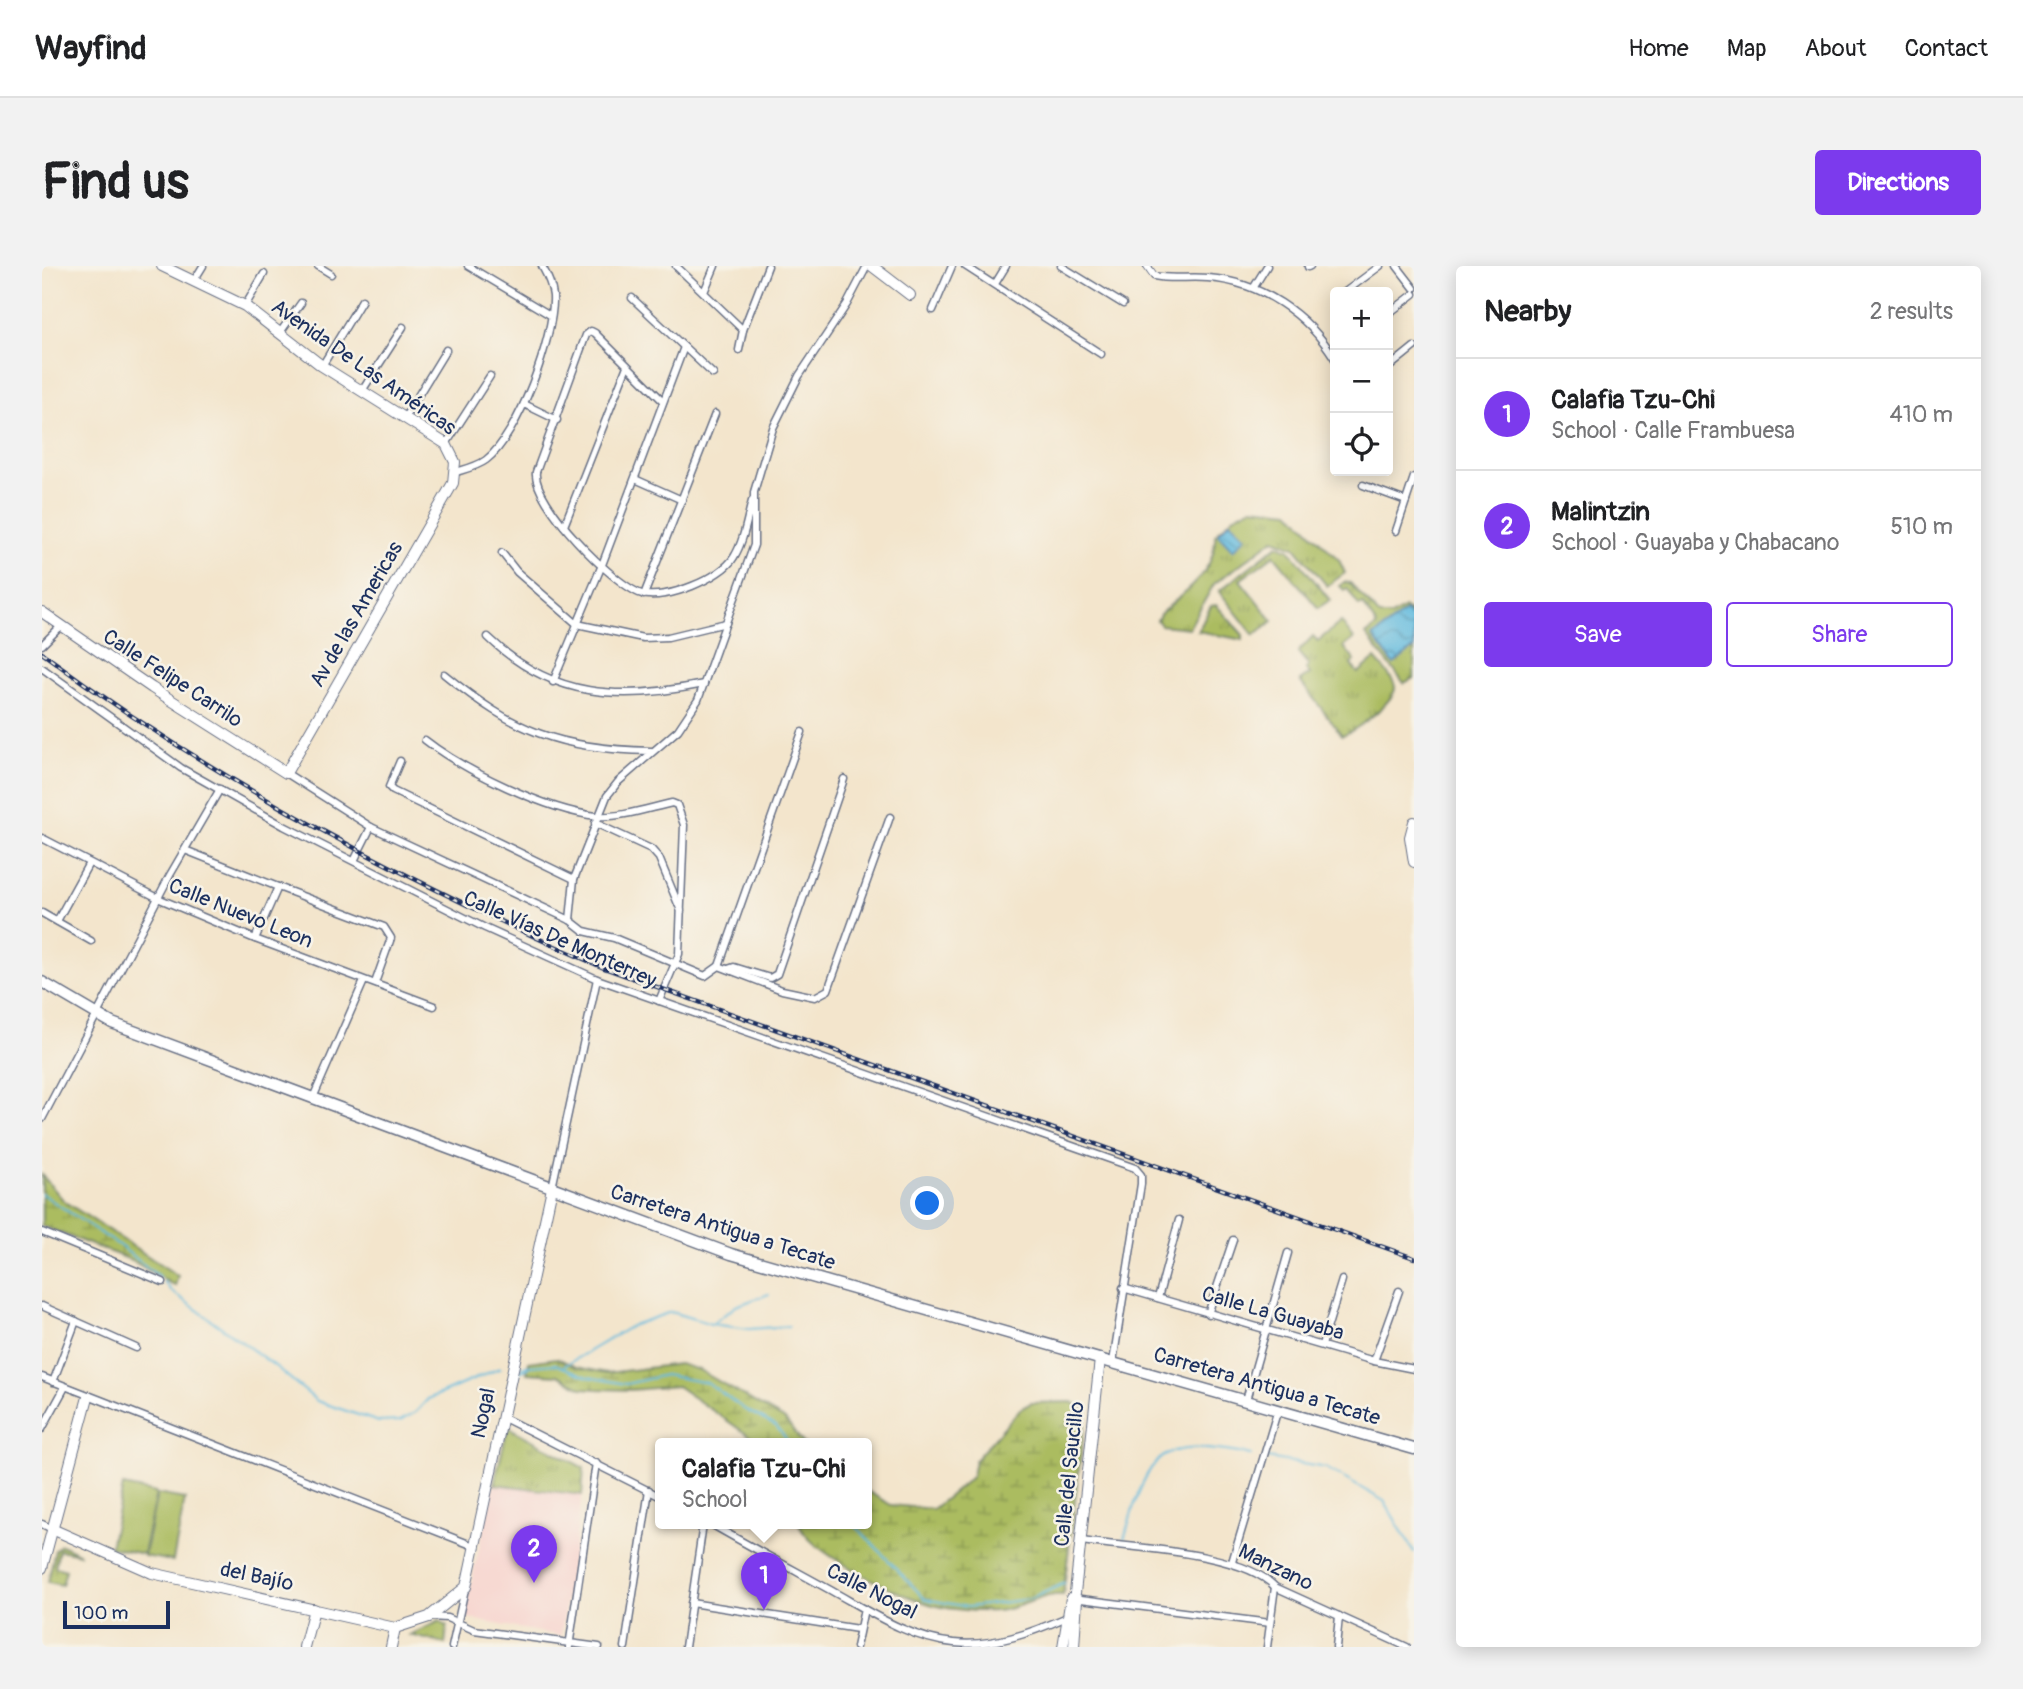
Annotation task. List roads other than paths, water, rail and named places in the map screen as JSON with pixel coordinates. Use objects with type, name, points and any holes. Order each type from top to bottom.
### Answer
[{"type":"main road","name":"Carretera Antigua a Tecate","points":[[42,982],[98,1015],[552,1188],[760,1263],[1414,1449]]},
{"type":"street","name":"Avenida De Las Américas","points":[[162,266],[195,279],[245,306],[322,366],[446,444],[452,453],[456,472]]},
{"type":"street","points":[[195,279],[203,266]]},
{"type":"street","points":[[318,266],[331,274]]},
{"type":"street","points":[[468,266],[550,315]]},
{"type":"street","points":[[456,472],[486,460],[506,435],[524,404],[536,375],[553,297],[541,266]]},
{"type":"street","points":[[676,266],[743,331]]},
{"type":"street","points":[[704,292],[715,266]]},
{"type":"street","points":[[740,350],[743,331],[768,266]]},
{"type":"street","points":[[933,310],[952,266]]},
{"type":"street","points":[[965,266],[1101,354]]},
{"type":"street","points":[[995,284],[1006,266]]},
{"type":"street","points":[[1061,266],[1123,304]]},
{"type":"street","points":[[1147,266],[1154,276],[1162,278],[1207,277],[1254,286],[1288,306],[1323,339],[1330,351]]},
{"type":"street","points":[[1254,286],[1267,266]]},
{"type":"street","points":[[1352,287],[1380,266]]},
{"type":"street","points":[[1397,266],[1414,288]]},
{"type":"street","points":[[663,401],[591,331],[586,335],[535,481],[564,526],[602,565],[632,590],[644,595],[674,591],[701,583],[734,559],[773,428],[799,376],[868,267],[910,295]]},
{"type":"street","points":[[245,306],[264,274]]},
{"type":"street","points":[[1393,310],[1414,294]]},
{"type":"street","points":[[632,298],[713,374]]},
{"type":"street","points":[[322,366],[362,300]]},
{"type":"street","points":[[279,334],[301,303]]},
{"type":"street","points":[[362,391],[403,327]]},
{"type":"street","points":[[553,682],[602,565],[684,347]]},
{"type":"street","points":[[1393,364],[1414,347]]},
{"type":"street","points":[[405,417],[446,350]]},
{"type":"street","points":[[564,526],[627,366]]},
{"type":"street","points":[[446,444],[490,376]]},
{"type":"street","points":[[524,404],[557,420]]},
{"type":"street","points":[[644,595],[715,414]]},
{"type":"street","name":"Av de las Americas","points":[[286,773],[453,483],[456,472]]},
{"type":"street","points":[[1396,531],[1414,477]]},
{"type":"street","points":[[635,479],[682,500]]},
{"type":"street","points":[[1363,485],[1406,500]]},
{"type":"street","points":[[570,920],[574,878],[597,819],[618,782],[690,717],[754,545],[754,492]]},
{"type":"street","points":[[502,553],[517,572],[578,624],[643,638],[668,637],[726,623]]},
{"type":"street","name":"Calle Felipe Carrilo","points":[[42,611],[286,773]]},
{"type":"street","points":[[42,645],[61,626]]},
{"type":"street","points":[[488,637],[522,666],[553,682],[601,693],[656,693],[704,684]]},
{"type":"street","name":"Calle Vías De Monterrey","points":[[42,668],[181,768],[485,928],[597,979],[1135,1168],[1141,1175],[1123,1288]]},
{"type":"street","points":[[444,674],[478,702],[531,732],[584,747],[651,751]]},
{"type":"street","points":[[286,773],[371,827],[570,920],[584,931],[614,938],[705,975],[719,966],[802,732]]},
{"type":"street","points":[[425,740],[470,771],[597,819],[651,849],[659,858],[681,913]]},
{"type":"street","points":[[400,761],[389,787],[393,791],[574,878]]},
{"type":"street","points":[[728,969],[734,967],[770,978],[777,974],[844,779]]},
{"type":"street","points":[[42,1119],[220,789]]},
{"type":"street","points":[[597,819],[672,803],[677,805],[684,825],[679,954],[659,1001]]},
{"type":"street","points":[[719,966],[782,990],[815,997],[828,990],[890,817]]},
{"type":"street","points":[[1414,822],[1410,844],[1414,862]]},
{"type":"street","points":[[354,861],[371,827]]},
{"type":"street","name":"Calle Nuevo Leon","points":[[43,840],[160,899],[255,939],[434,1006]]},
{"type":"street","points":[[185,850],[384,927],[391,938],[375,983]]},
{"type":"street","points":[[57,921],[89,863]]},
{"type":"street","points":[[255,939],[278,887]]},
{"type":"street","points":[[42,913],[91,941]]},
{"type":"street","points":[[552,1188],[597,979]]},
{"type":"street","points":[[313,1098],[364,981]]},
{"type":"street","name":"Nogal","points":[[452,1647],[552,1188]]},
{"type":"street","points":[[1157,1298],[1179,1220]]},
{"type":"street","points":[[42,1232],[163,1282]]},
{"type":"street","points":[[1208,1314],[1233,1240]]},
{"type":"street","points":[[1246,1400],[1289,1253]]},
{"type":"street","points":[[1322,1345],[1342,1280]]},
{"type":"street","points":[[1113,1362],[1123,1288]]},
{"type":"street","name":"Calle La Guayaba","points":[[1123,1288],[1374,1361],[1414,1369]]},
{"type":"street","points":[[1374,1361],[1399,1291]]},
{"type":"street","points":[[42,1306],[136,1348]]},
{"type":"street","points":[[53,1382],[76,1321]]},
{"type":"street","name":"Calle del Saucillo","points":[[1074,1647],[1075,1597],[1100,1359]]},
{"type":"street","points":[[42,1377],[474,1546]]},
{"type":"street","points":[[42,1429],[65,1387]]},
{"type":"street","points":[[42,1568],[88,1397]]},
{"type":"street","points":[[1232,1562],[1278,1409]]},
{"type":"street","points":[[502,1417],[655,1494]]},
{"type":"street","points":[[569,1645],[596,1463]]},
{"type":"street","points":[[625,1647],[649,1490]]},
{"type":"street","points":[[42,1524],[52,1530]]},
{"type":"street","points":[[685,1647],[702,1529]]},
{"type":"street","name":"Calle Nogal","points":[[719,1529],[864,1609],[920,1635],[956,1644],[1000,1642],[1034,1632],[1067,1617]]},
{"type":"street","name":"del Bajío","points":[[52,1530],[152,1573],[395,1628]]},
{"type":"street","name":"Manzano","points":[[1081,1541],[1232,1562],[1269,1581],[1275,1587],[1407,1646]]},
{"type":"street","points":[[391,1647],[395,1628],[429,1617],[466,1587]]},
{"type":"street","points":[[1267,1647],[1275,1587]]},
{"type":"street","points":[[1075,1597],[1270,1623]]},
{"type":"street","name":"Calle del Saucillo","points":[[1063,1647],[1067,1617],[1075,1597]]},
{"type":"street","points":[[691,1603],[858,1629]]},
{"type":"street","points":[[304,1647],[314,1609]]},
{"type":"street","points":[[856,1647],[864,1609]]},
{"type":"street","points":[[1336,1647],[1339,1616]]},
{"type":"street","points":[[429,1617],[458,1622],[474,1630],[599,1647]]},
{"type":"water","points":[[1230,521],[1246,537],[1233,550],[1218,534]]},
{"type":"water","points":[[1406,611],[1414,621],[1414,648],[1394,664],[1373,637]]},
{"type":"waterway","points":[[42,1194],[120,1246],[161,1278]]},
{"type":"waterway","points":[[164,1282],[171,1291],[275,1366],[317,1401],[379,1422],[400,1421],[416,1412],[428,1399],[500,1368]]},
{"type":"waterway","points":[[712,1324],[736,1306],[769,1294]]},
{"type":"waterway","points":[[564,1366],[633,1325],[671,1312],[711,1324],[749,1329],[789,1326]]},
{"type":"waterway","points":[[517,1367],[555,1364],[588,1377],[626,1384],[665,1375],[708,1383],[744,1409],[776,1426],[785,1438]]},
{"type":"waterway","points":[[519,1372],[528,1368]]},
{"type":"waterway","points":[[1124,1539],[1141,1486],[1162,1457],[1176,1451],[1195,1448],[1251,1455]]},
{"type":"waterway","points":[[1267,1458],[1326,1468],[1384,1501],[1414,1552]]},
{"type":"waterway","points":[[859,1529],[925,1599],[968,1607],[1030,1599],[1065,1583]]},
{"type":"railway","points":[[42,653],[175,744],[314,826],[458,900],[604,968],[1414,1258]]},
{"type":"place","name":"Malintzin","points":[[534,1583]]},
{"type":"place","name":"Calafia Tzu-Chi","points":[[764,1610]]}]
